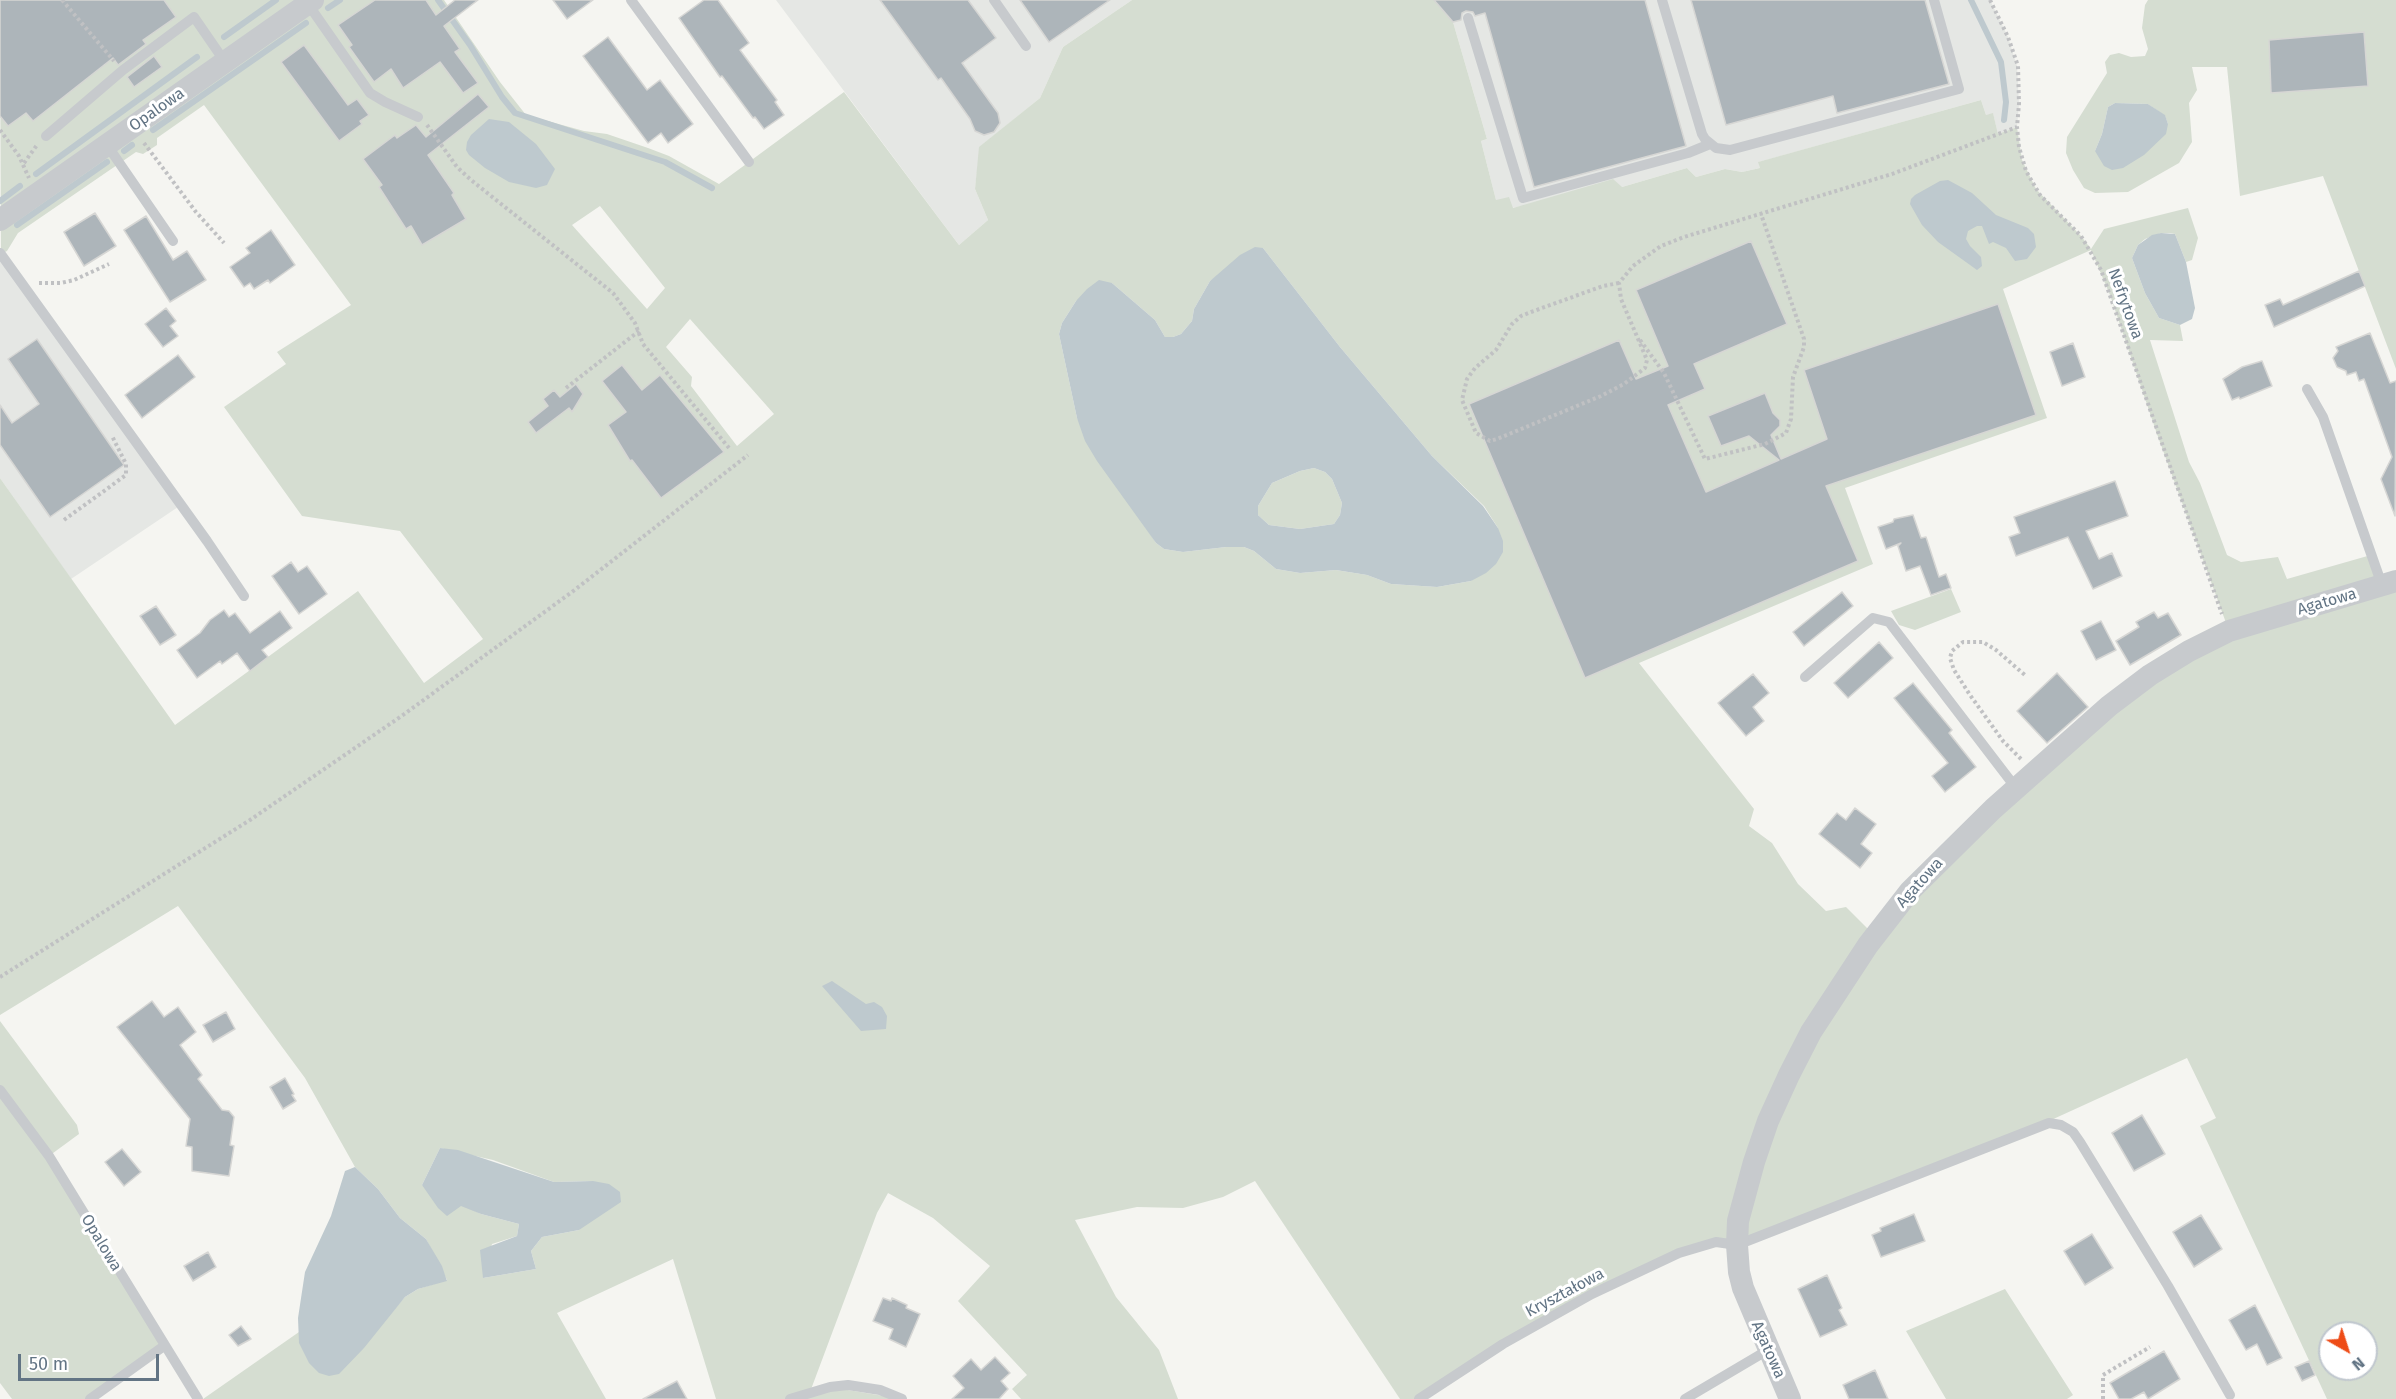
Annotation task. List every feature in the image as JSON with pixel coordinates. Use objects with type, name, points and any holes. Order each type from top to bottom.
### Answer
[{"type":"street","name":"Opalowa","points":[[0,220],[311,2]]},
{"type":"street","name":"Agatowa","points":[[1790,1399],[1743,1288],[1739,1272],[1738,1221],[1768,1121],[1811,1032],[1868,945],[1910,891],[1955,845],[2109,706],[2150,675],[2188,651],[2229,631],[2389,583]]},
{"type":"lane","points":[[631,0],[749,162]]},
{"type":"lane","points":[[994,0],[1026,46]]},
{"type":"lane","points":[[1662,0],[1702,134],[1710,144],[1722,150],[1739,149],[1959,89],[1935,0]]},
{"type":"lane","points":[[311,2],[370,93],[418,117]]},
{"type":"lane","points":[[46,136],[123,70],[194,17],[225,62]]},
{"type":"lane","points":[[1468,18],[1523,198],[1688,153],[1710,144]]},
{"type":"lane","points":[[107,145],[173,241]]},
{"type":"lane","points":[[0,254],[0,262]]},
{"type":"lane","points":[[0,254],[207,541],[244,596]]},
{"type":"lane","points":[[2307,389],[2323,417],[2389,583]]},
{"type":"lane","points":[[1805,676],[1873,618],[1889,622],[2016,788]]},
{"type":"lane","name":"Opalowa","points":[[0,1090],[49,1156],[198,1399]]},
{"type":"lane","points":[[1737,1245],[2038,1126],[2049,1123],[2061,1125],[2073,1132],[2080,1142],[2168,1286],[2230,1395]]},
{"type":"lane","name":"Kryształowa","points":[[1419,1399],[1503,1344],[1592,1294],[1679,1253],[1716,1242],[1737,1245]]},
{"type":"lane","points":[[90,1399],[164,1346]]},
{"type":"lane","points":[[1685,1399],[1768,1350]]},
{"type":"lane","points":[[790,1399],[830,1387],[849,1385],[880,1390],[902,1399]]},
{"type":"path","points":[[63,0],[123,70]]},
{"type":"path","name":"Nefrytowa","points":[[1990,0],[2008,36],[2018,66],[2020,92],[2017,127],[2022,160],[2030,180],[2046,202],[2081,236],[2101,270],[2165,457],[2229,631]]},
{"type":"path","points":[[418,117],[426,123],[457,167],[471,180],[613,293],[627,310],[639,331],[642,344],[729,448]]},
{"type":"path","points":[[133,127],[196,212],[224,243]]},
{"type":"path","points":[[1619,283],[1621,300],[1647,364],[1639,374],[1624,384],[1497,439],[1486,440],[1472,428],[1462,400],[1467,380],[1475,368],[1496,350],[1516,320],[1603,286],[1619,283],[1640,261],[1671,241],[1892,174],[2017,127]]},
{"type":"path","points":[[0,130],[23,163],[27,176],[39,193]]},
{"type":"path","points":[[23,163],[46,136]]},
{"type":"path","points":[[1636,336],[1664,373],[1705,459],[1765,444],[1786,433],[1791,419],[1793,377],[1804,347],[1804,339],[1761,214]]},
{"type":"path","points":[[36,282],[51,284],[74,280],[109,264]]},
{"type":"path","points":[[566,388],[639,331]]},
{"type":"path","points":[[63,520],[126,475],[126,464],[110,433]]},
{"type":"path","points":[[0,978],[250,820],[403,715],[572,592],[748,455]]},
{"type":"path","points":[[2026,676],[1983,642],[1963,642],[1952,651],[1950,658],[1954,670],[1970,695],[2003,741],[2034,772]]},
{"type":"path","points":[[2103,1399],[2103,1376],[2150,1347]]},
{"type":"shaded area","points":[[0,0],[444,0],[500,82],[526,115],[584,131],[607,134],[648,148],[669,156],[719,184],[844,92],[959,245],[988,220],[975,189],[979,147],[1040,98],[1063,47],[1132,0],[1434,0],[1453,22],[1487,139],[1481,141],[1496,200],[1509,197],[1513,208],[1613,179],[1622,187],[1687,168],[1696,177],[1725,169],[1742,172],[1760,168],[1758,162],[1981,100],[1986,115],[1993,113],[1998,134],[2017,127],[2022,160],[2036,189],[2091,249],[2104,229],[2188,208],[2198,238],[2192,260],[2186,262],[2175,234],[2170,233],[2161,233],[2145,239],[2138,245],[2132,258],[2145,293],[2159,318],[2180,325],[2183,341],[2150,340],[2189,462],[2200,483],[2227,555],[2241,562],[2278,557],[2287,579],[2371,555],[2382,585],[2396,581],[2396,1399],[2327,1399],[2319,1381],[2378,1381],[2378,1321],[2318,1321],[2318,1380],[2200,1126],[2216,1118],[2187,1058],[2038,1126],[1737,1245],[1716,1242],[1592,1294],[1419,1399],[1400,1399],[1255,1181],[1223,1197],[1183,1208],[1137,1207],[1075,1220],[1116,1297],[1159,1350],[1178,1399],[1021,1399],[1012,1389],[1027,1375],[958,1301],[990,1266],[933,1218],[888,1193],[877,1213],[810,1392],[830,1387],[902,1399],[716,1399],[673,1259],[557,1313],[606,1399],[203,1399],[299,1332],[299,1343],[386,1318],[405,1297],[418,1289],[447,1280],[426,1239],[400,1218],[378,1189],[355,1167],[305,1078],[178,906],[0,1015],[0,478],[175,725],[358,591],[424,683],[483,639],[400,531],[302,516],[224,407],[286,364],[277,352],[351,305],[204,105],[157,138],[157,145],[143,154],[136,152],[18,233],[7,251],[1,254]],"holes":[[[600,206],[665,288],[647,309],[572,225]],[[1263,248],[1340,347],[1432,456],[1484,506],[1498,528],[1471,581],[1437,587],[1391,584],[1367,575],[1336,570],[1300,573],[1276,569],[1254,551],[1244,547],[1183,552],[1164,549],[1156,543],[1077,418],[1059,334],[1062,323],[1076,301],[1112,283],[1155,320],[1165,337],[1173,337],[1181,334],[1192,321],[1194,309],[1210,281]],[[2091,250],[2110,295],[2157,434],[2229,631],[2109,706],[1875,936],[1846,907],[1826,911],[1798,884],[1772,843],[1749,826],[1754,809],[1639,663],[1873,564],[1845,488],[2047,418],[2003,289]],[[690,319],[774,414],[737,446],[691,386],[692,377],[666,347]],[[440,1148],[493,1160],[554,1182],[593,1181],[579,1230],[542,1237],[531,1251],[536,1269],[483,1278],[492,1244],[517,1236],[519,1224],[481,1214],[422,1185]]]},
{"type":"shaded area","points":[[776,0],[1132,0],[1063,47],[1040,98],[980,147],[975,189],[988,220],[959,245]]},
{"type":"shaded area","points":[[1434,0],[1990,0],[2008,37],[2017,66],[2019,104],[2017,127],[1998,134],[1993,114],[1986,115],[1981,100],[1759,162],[1760,168],[1742,172],[1725,169],[1696,177],[1687,168],[1622,187],[1512,208],[1496,200],[1481,141],[1487,139],[1453,22]]},
{"type":"shaded area","points":[[2148,0],[2396,0],[2396,369],[2323,176],[2240,196],[2227,67],[2192,67],[2197,90],[2189,103],[2192,142],[2179,163],[2128,192],[2095,193],[2084,188],[2066,153],[2067,137],[2107,73],[2105,62],[2110,55],[2119,53],[2131,57],[2145,56],[2148,49],[2142,28],[2145,5]],"holes":[[[2115,103],[2148,104],[2165,116],[2168,124],[2095,151],[2102,134],[2108,107]]]},
{"type":"shaded area","points":[[2115,103],[2148,104],[2165,115],[2168,124],[2166,134],[2144,155],[2123,168],[2112,170],[2104,166],[2095,151],[2102,134],[2108,107]]},
{"type":"shaded area","points":[[489,119],[509,122],[536,144],[555,169],[547,185],[536,188],[509,182],[485,168],[469,155],[466,150],[467,142],[471,135]]},
{"type":"shaded area","points":[[1948,180],[1972,193],[1996,215],[2028,228],[2034,234],[2036,247],[2027,259],[2015,261],[2006,248],[1993,242],[1989,244],[1982,226],[1968,231],[1966,239],[1981,257],[1982,266],[1977,270],[1938,242],[1922,225],[1910,204],[1915,195],[1940,181]]},
{"type":"shaded area","points":[[2175,234],[2186,262],[2195,308],[2192,319],[2180,325],[2159,318],[2145,293],[2132,258],[2138,245],[2152,235]]},
{"type":"shaded area","points":[[1255,247],[1263,248],[1340,347],[1432,456],[1483,506],[1498,528],[1503,541],[1503,552],[1496,564],[1486,573],[1471,581],[1437,587],[1391,584],[1367,575],[1336,570],[1300,573],[1276,569],[1254,551],[1244,547],[1183,552],[1164,549],[1156,543],[1085,441],[1077,418],[1059,334],[1062,323],[1076,301],[1099,280],[1112,283],[1155,320],[1165,337],[1181,334],[1192,321],[1194,309],[1210,281],[1240,255]],"holes":[[[1314,468],[1325,472],[1332,479],[1342,503],[1340,515],[1334,524],[1300,529],[1269,525],[1258,515],[1258,506],[1272,483],[1300,471]]]},
{"type":"shaded area","points":[[0,253],[181,505],[71,579],[0,478]]},
{"type":"shaded area","points":[[1314,468],[1325,472],[1332,479],[1342,503],[1340,515],[1334,524],[1300,529],[1269,525],[1258,515],[1258,506],[1272,483],[1300,471]]},
{"type":"shaded area","points":[[1951,589],[1961,612],[1915,630],[1899,625],[1891,611]]},
{"type":"shaded area","points":[[832,981],[866,1004],[874,1002],[882,1007],[887,1016],[886,1029],[861,1031],[822,986]]},
{"type":"shaded area","points":[[0,1021],[77,1125],[79,1134],[49,1156],[164,1346],[90,1399],[12,1399],[0,1383]]},
{"type":"shaded area","points":[[440,1148],[458,1150],[554,1182],[593,1181],[609,1184],[620,1192],[621,1202],[579,1230],[542,1237],[531,1251],[536,1269],[483,1278],[480,1250],[517,1236],[519,1224],[461,1206],[447,1216],[438,1208],[422,1185]]},
{"type":"shaded area","points":[[355,1167],[378,1189],[400,1218],[426,1239],[442,1266],[447,1281],[418,1289],[405,1297],[364,1348],[339,1374],[329,1376],[319,1373],[309,1363],[299,1343],[298,1318],[305,1272],[331,1216],[345,1171]]},
{"type":"shaded area","points":[[2005,1289],[2073,1395],[2067,1399],[1946,1399],[1906,1331]]},
{"type":"building","points":[[0,0],[164,0],[176,17],[143,40],[146,44],[118,65],[113,58],[33,121],[26,113],[8,126],[0,116]]},
{"type":"building","points":[[375,0],[426,0],[436,15],[455,0],[478,0],[444,26],[460,49],[455,52],[478,83],[463,93],[440,62],[403,88],[391,69],[374,82],[349,47],[352,45],[338,25]]},
{"type":"building","points":[[553,0],[593,0],[567,19]]},
{"type":"building","points":[[704,0],[718,0],[749,43],[740,50],[777,100],[775,102],[784,115],[764,129],[722,76],[720,77],[679,18]]},
{"type":"building","points":[[880,0],[968,0],[996,38],[962,63],[998,113],[1000,123],[994,132],[984,135],[975,131],[970,119],[941,78],[938,80]]},
{"type":"building","points":[[1020,0],[1110,0],[1049,42]]},
{"type":"building","points":[[1434,0],[1645,0],[1686,146],[1534,187],[1485,13],[1475,16],[1473,12],[1466,11],[1462,13],[1461,20],[1453,22]]},
{"type":"building","points":[[1691,0],[1925,0],[1949,84],[1837,113],[1833,96],[1726,125]]},
{"type":"building","points":[[2364,32],[2368,86],[2271,93],[2269,40]]},
{"type":"building","points":[[608,37],[647,90],[660,80],[693,124],[668,143],[661,133],[648,143],[583,56]]},
{"type":"building","points":[[304,45],[348,105],[357,99],[369,115],[360,121],[362,124],[339,141],[281,62]]},
{"type":"building","points":[[154,56],[162,67],[134,87],[127,77]]},
{"type":"building","points":[[478,94],[489,107],[428,155],[454,193],[452,195],[466,219],[422,245],[411,226],[406,229],[379,187],[382,185],[363,159],[395,135],[397,138],[416,125],[426,137]]},
{"type":"building","points":[[95,213],[116,246],[84,266],[64,232]]},
{"type":"building","points":[[146,216],[173,260],[187,251],[206,280],[170,302],[124,230]]},
{"type":"building","points":[[271,230],[295,265],[270,283],[268,280],[254,289],[250,283],[244,287],[230,267],[250,253],[246,248]]},
{"type":"building","points":[[1751,241],[1787,324],[1694,364],[1705,389],[1668,405],[1706,492],[1779,460],[1749,436],[1721,446],[1708,416],[1765,393],[1773,413],[1780,420],[1780,426],[1771,435],[1781,459],[1827,439],[1804,370],[1998,304],[2036,415],[1826,486],[1858,561],[1585,678],[1469,404],[1619,340],[1636,379],[1668,366],[1636,290]]},
{"type":"building","points":[[2359,271],[2365,286],[2274,327],[2265,305],[2280,299],[2283,305]]},
{"type":"building","points":[[166,308],[176,321],[170,326],[178,336],[163,347],[145,324]]},
{"type":"building","points":[[2370,333],[2390,383],[2396,381],[2395,516],[2381,479],[2392,457],[2364,379],[2359,381],[2356,372],[2347,375],[2346,371],[2337,367],[2333,358],[2338,351],[2336,347]]},
{"type":"building","points":[[37,339],[124,465],[50,517],[0,445],[0,405],[12,423],[39,404],[8,359]]},
{"type":"building","points":[[2073,343],[2085,377],[2062,386],[2050,352]]},
{"type":"building","points":[[178,355],[195,377],[142,418],[125,395]]},
{"type":"building","points":[[2262,361],[2272,386],[2232,400],[2223,379],[2242,367]]},
{"type":"building","points":[[622,365],[642,390],[660,375],[724,452],[661,498],[632,460],[630,461],[608,425],[626,412],[602,381]]},
{"type":"building","points":[[576,384],[583,394],[572,412],[569,408],[536,433],[528,422],[548,406],[543,399],[554,390],[560,397]]},
{"type":"building","points":[[2115,481],[2128,516],[2086,531],[2099,559],[2112,553],[2122,576],[2093,589],[2068,537],[2016,556],[2009,537],[2020,533],[2014,517]]},
{"type":"building","points":[[1913,515],[1921,538],[1926,537],[1939,577],[1946,574],[1951,588],[1931,595],[1920,566],[1906,571],[1898,546],[1901,543],[1886,549],[1878,527],[1893,522],[1894,519]]},
{"type":"building","points":[[291,562],[298,572],[307,566],[327,594],[299,614],[272,576]]},
{"type":"building","points":[[1842,592],[1853,606],[1804,646],[1793,632]]},
{"type":"building","points":[[156,606],[176,635],[160,645],[140,616]]},
{"type":"building","points":[[224,610],[229,617],[235,613],[250,633],[280,611],[292,628],[262,650],[268,657],[250,671],[237,653],[222,664],[220,661],[197,678],[177,650],[200,633],[210,620]]},
{"type":"building","points":[[2154,612],[2158,618],[2168,613],[2181,635],[2130,665],[2116,641],[2139,627],[2136,622]]},
{"type":"building","points":[[2101,621],[2116,650],[2096,660],[2081,631]]},
{"type":"building","points":[[1879,642],[1893,658],[1848,698],[1834,683]]},
{"type":"building","points":[[2057,673],[2088,707],[2047,743],[2017,711]]},
{"type":"building","points":[[1753,674],[1769,693],[1753,707],[1764,721],[1746,736],[1718,703]]},
{"type":"building","points":[[1913,683],[1952,730],[1949,733],[1976,767],[1945,792],[1932,776],[1948,763],[1894,698]]},
{"type":"building","points":[[1855,808],[1876,824],[1861,844],[1872,853],[1860,868],[1819,834],[1837,813],[1846,820]]},
{"type":"building","points":[[152,1001],[164,1017],[178,1007],[196,1032],[180,1045],[202,1075],[198,1079],[222,1110],[229,1111],[234,1117],[230,1145],[234,1146],[229,1176],[192,1171],[192,1147],[186,1146],[190,1119],[117,1027]]},
{"type":"building","points":[[226,1012],[235,1029],[213,1042],[203,1025]]},
{"type":"building","points":[[285,1078],[296,1101],[283,1109],[270,1087]]},
{"type":"building","points":[[2142,1115],[2165,1154],[2134,1171],[2112,1133]]},
{"type":"building","points":[[122,1149],[141,1172],[124,1186],[105,1162]]},
{"type":"building","points":[[1914,1214],[1925,1241],[1881,1257],[1872,1235],[1881,1231],[1880,1228]]},
{"type":"building","points":[[2201,1215],[2222,1249],[2194,1267],[2173,1232]]},
{"type":"building","points":[[2092,1234],[2113,1268],[2085,1285],[2064,1251]]},
{"type":"building","points":[[208,1252],[216,1267],[193,1281],[184,1266]]},
{"type":"building","points":[[1827,1275],[1842,1308],[1839,1310],[1847,1325],[1820,1337],[1798,1289]]},
{"type":"building","points":[[883,1298],[891,1301],[892,1298],[920,1314],[906,1347],[889,1339],[893,1329],[873,1321]]},
{"type":"building","points":[[2255,1305],[2282,1358],[2267,1365],[2257,1344],[2246,1350],[2229,1320]]},
{"type":"building","points":[[241,1326],[251,1339],[238,1346],[229,1335]]},
{"type":"building","points":[[2164,1351],[2180,1379],[2148,1399],[2144,1392],[2131,1399],[2119,1399],[2110,1383]]},
{"type":"building","points":[[995,1357],[1010,1373],[1001,1381],[1008,1389],[999,1399],[952,1399],[964,1388],[953,1376],[971,1359],[981,1370]]},
{"type":"building","points":[[2309,1361],[2315,1375],[2302,1381],[2295,1367]]},
{"type":"building","points":[[1875,1370],[1888,1399],[1849,1399],[1843,1385]]},
{"type":"building","points":[[677,1381],[687,1399],[643,1399]]},
{"type":"waterway","points":[[224,37],[276,0]]},
{"type":"waterway","points":[[328,8],[340,0]]},
{"type":"waterway","points":[[438,0],[515,113],[665,162],[712,188]]},
{"type":"waterway","points":[[1971,0],[2001,62],[2006,102],[2004,120]]},
{"type":"waterway","points":[[153,130],[306,23]]},
{"type":"waterway","points":[[36,174],[197,57]]},
{"type":"waterway","points":[[124,151],[132,145]]},
{"type":"waterway","points":[[17,225],[107,162]]},
{"type":"waterway","points":[[0,201],[20,186]]}]
